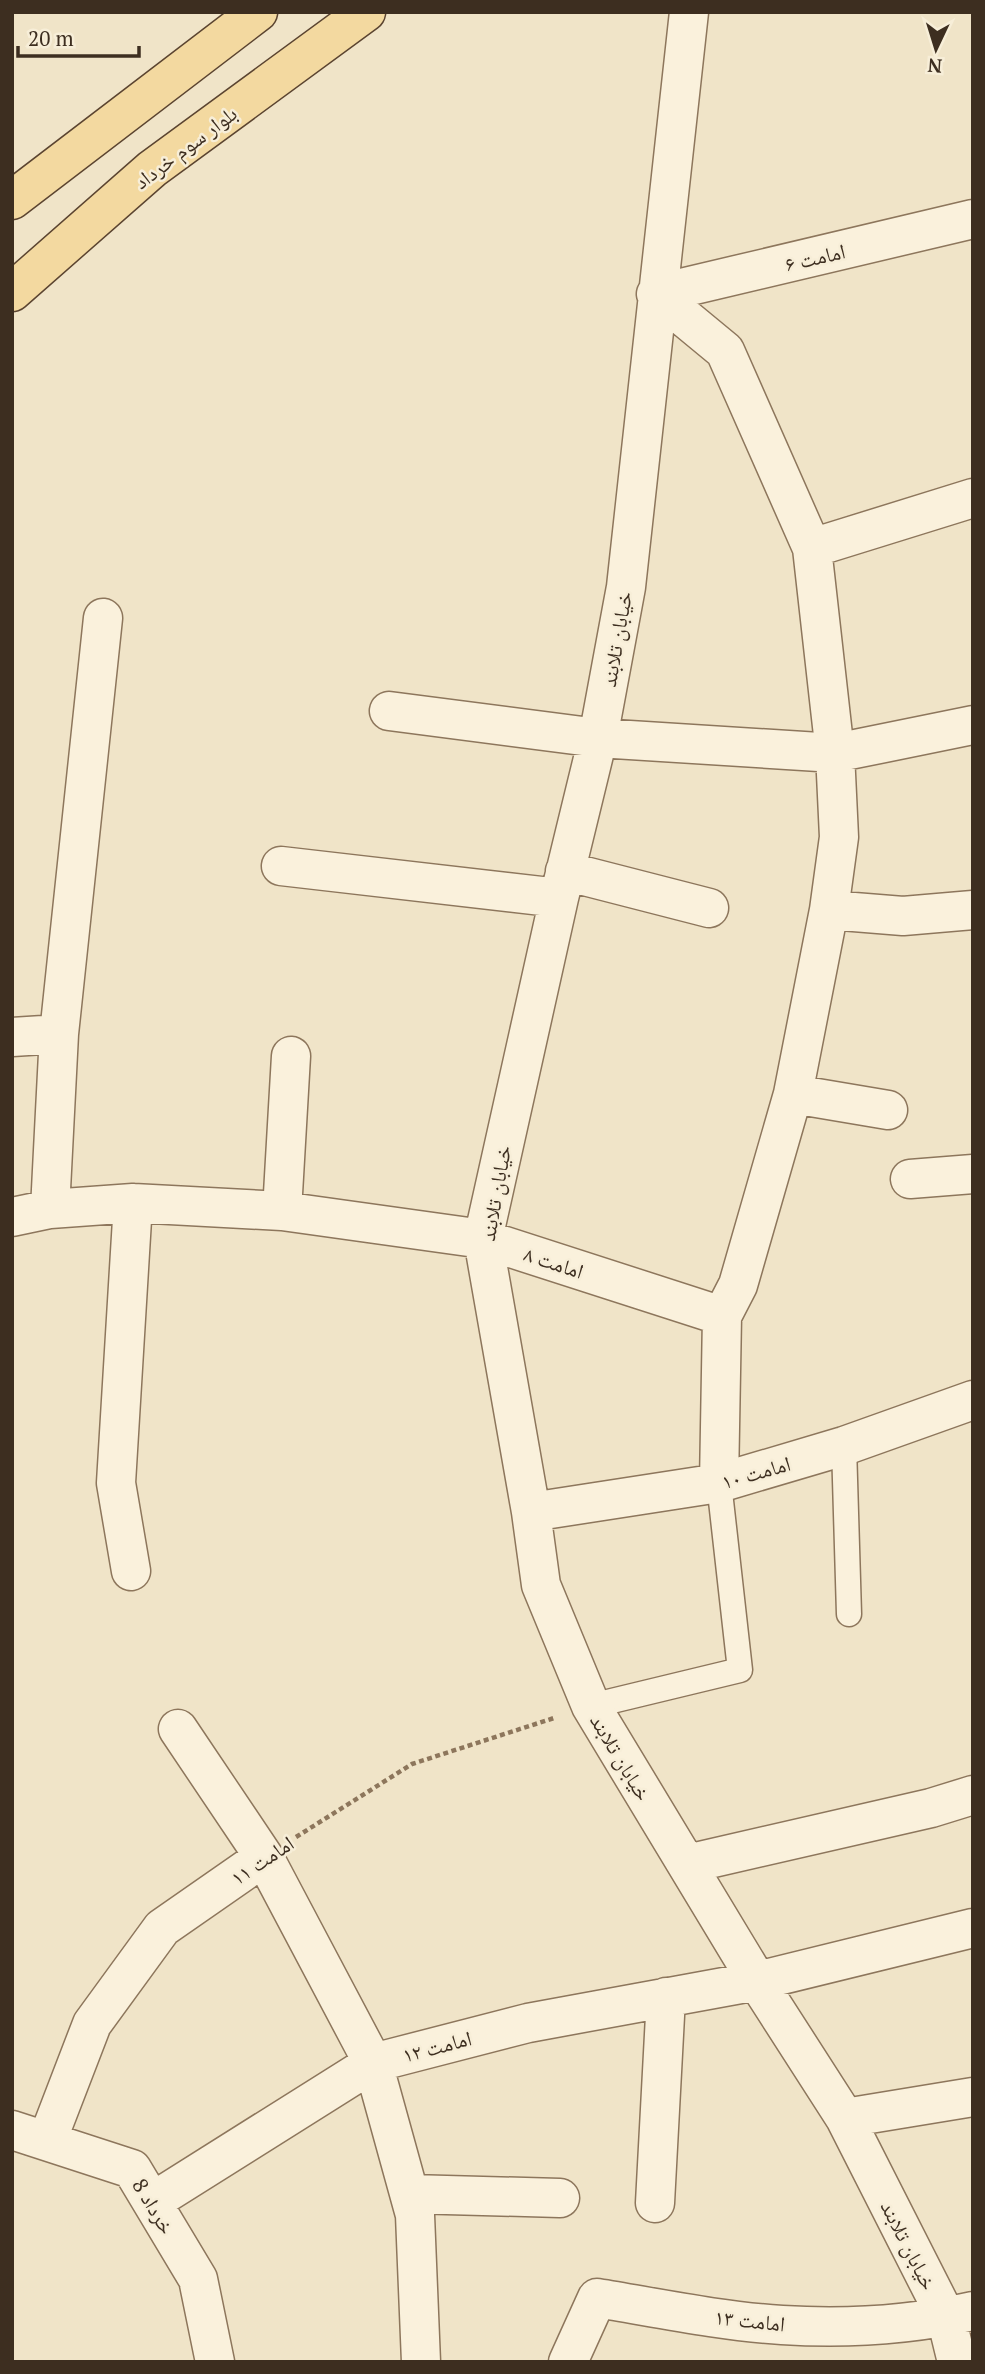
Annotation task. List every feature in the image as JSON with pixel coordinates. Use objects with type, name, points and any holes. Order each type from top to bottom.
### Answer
[{"type":"main road","points":[[12,200],[258,12]]},
{"type":"main road","name":"بلوار سوم خرداد","points":[[12,292],[152,169],[366,12]]},
{"type":"street","name":"خیابان تلابند","points":[[689,12],[626,587],[598,738],[562,885],[483,1239],[531,1512],[541,1585],[591,1706],[757,1981],[845,2118],[959,2314],[957,2362]]},
{"type":"street","name":"امامت ۶","points":[[656,295],[973,219]]},
{"type":"street","points":[[656,295],[725,351],[812,548],[835,753],[839,837],[829,910],[793,1094],[738,1285],[722,1316],[719,1483]]},
{"type":"street","points":[[812,548],[973,498]]},
{"type":"street","points":[[50,1209],[59,1034],[103,618]]},
{"type":"street","points":[[388,711],[598,738],[835,753],[970,736]]},
{"type":"street","points":[[281,866],[562,885],[709,908]]},
{"type":"street","points":[[829,910],[903,916],[973,910]]},
{"type":"street","points":[[12,1037],[59,1034]]},
{"type":"street","points":[[282,1211],[291,1056]]},
{"type":"street","points":[[793,1094],[888,1110]]},
{"type":"street","points":[[910,1179],[973,1174]]},
{"type":"street","points":[[131,1571],[116,1483],[133,1203]]},
{"type":"street","name":"امامت ۸","points":[[12,1217],[50,1209],[133,1203],[282,1211],[483,1239],[722,1316]]},
{"type":"street","name":"امامت ۱۰","points":[[531,1512],[719,1483],[844,1446],[973,1401]]},
{"type":"street","points":[[178,1729],[264,1857],[373,2063],[415,2215],[421,2362]]},
{"type":"street","points":[[687,1864],[931,1808],[973,1795]]},
{"type":"street","name":"امامت ۱۱","points":[[29,2136],[92,2024],[162,1928],[264,1857]]},
{"type":"street","name":"امامت ۱۲","points":[[152,2202],[373,2063],[528,2023],[757,1981],[973,1928]]},
{"type":"street","points":[[655,2203],[666,1997]]},
{"type":"street","points":[[845,2118],[973,2097]]},
{"type":"street","name":"خرداد 8","points":[[29,2136],[132,2169],[198,2279],[215,2362]]},
{"type":"street","points":[[410,2194],[560,2198]]},
{"type":"street","name":"امامت ۱۳","points":[[568,2362],[597,2298],[782,2325],[858,2326],[959,2314]]},
{"type":"lane","points":[[844,1446],[849,1614]]},
{"type":"lane","points":[[591,1706],[740,1670],[719,1483]]},
{"type":"path","name":"امامت ۱۱","points":[[264,1857],[412,1764],[591,1706]]}]
